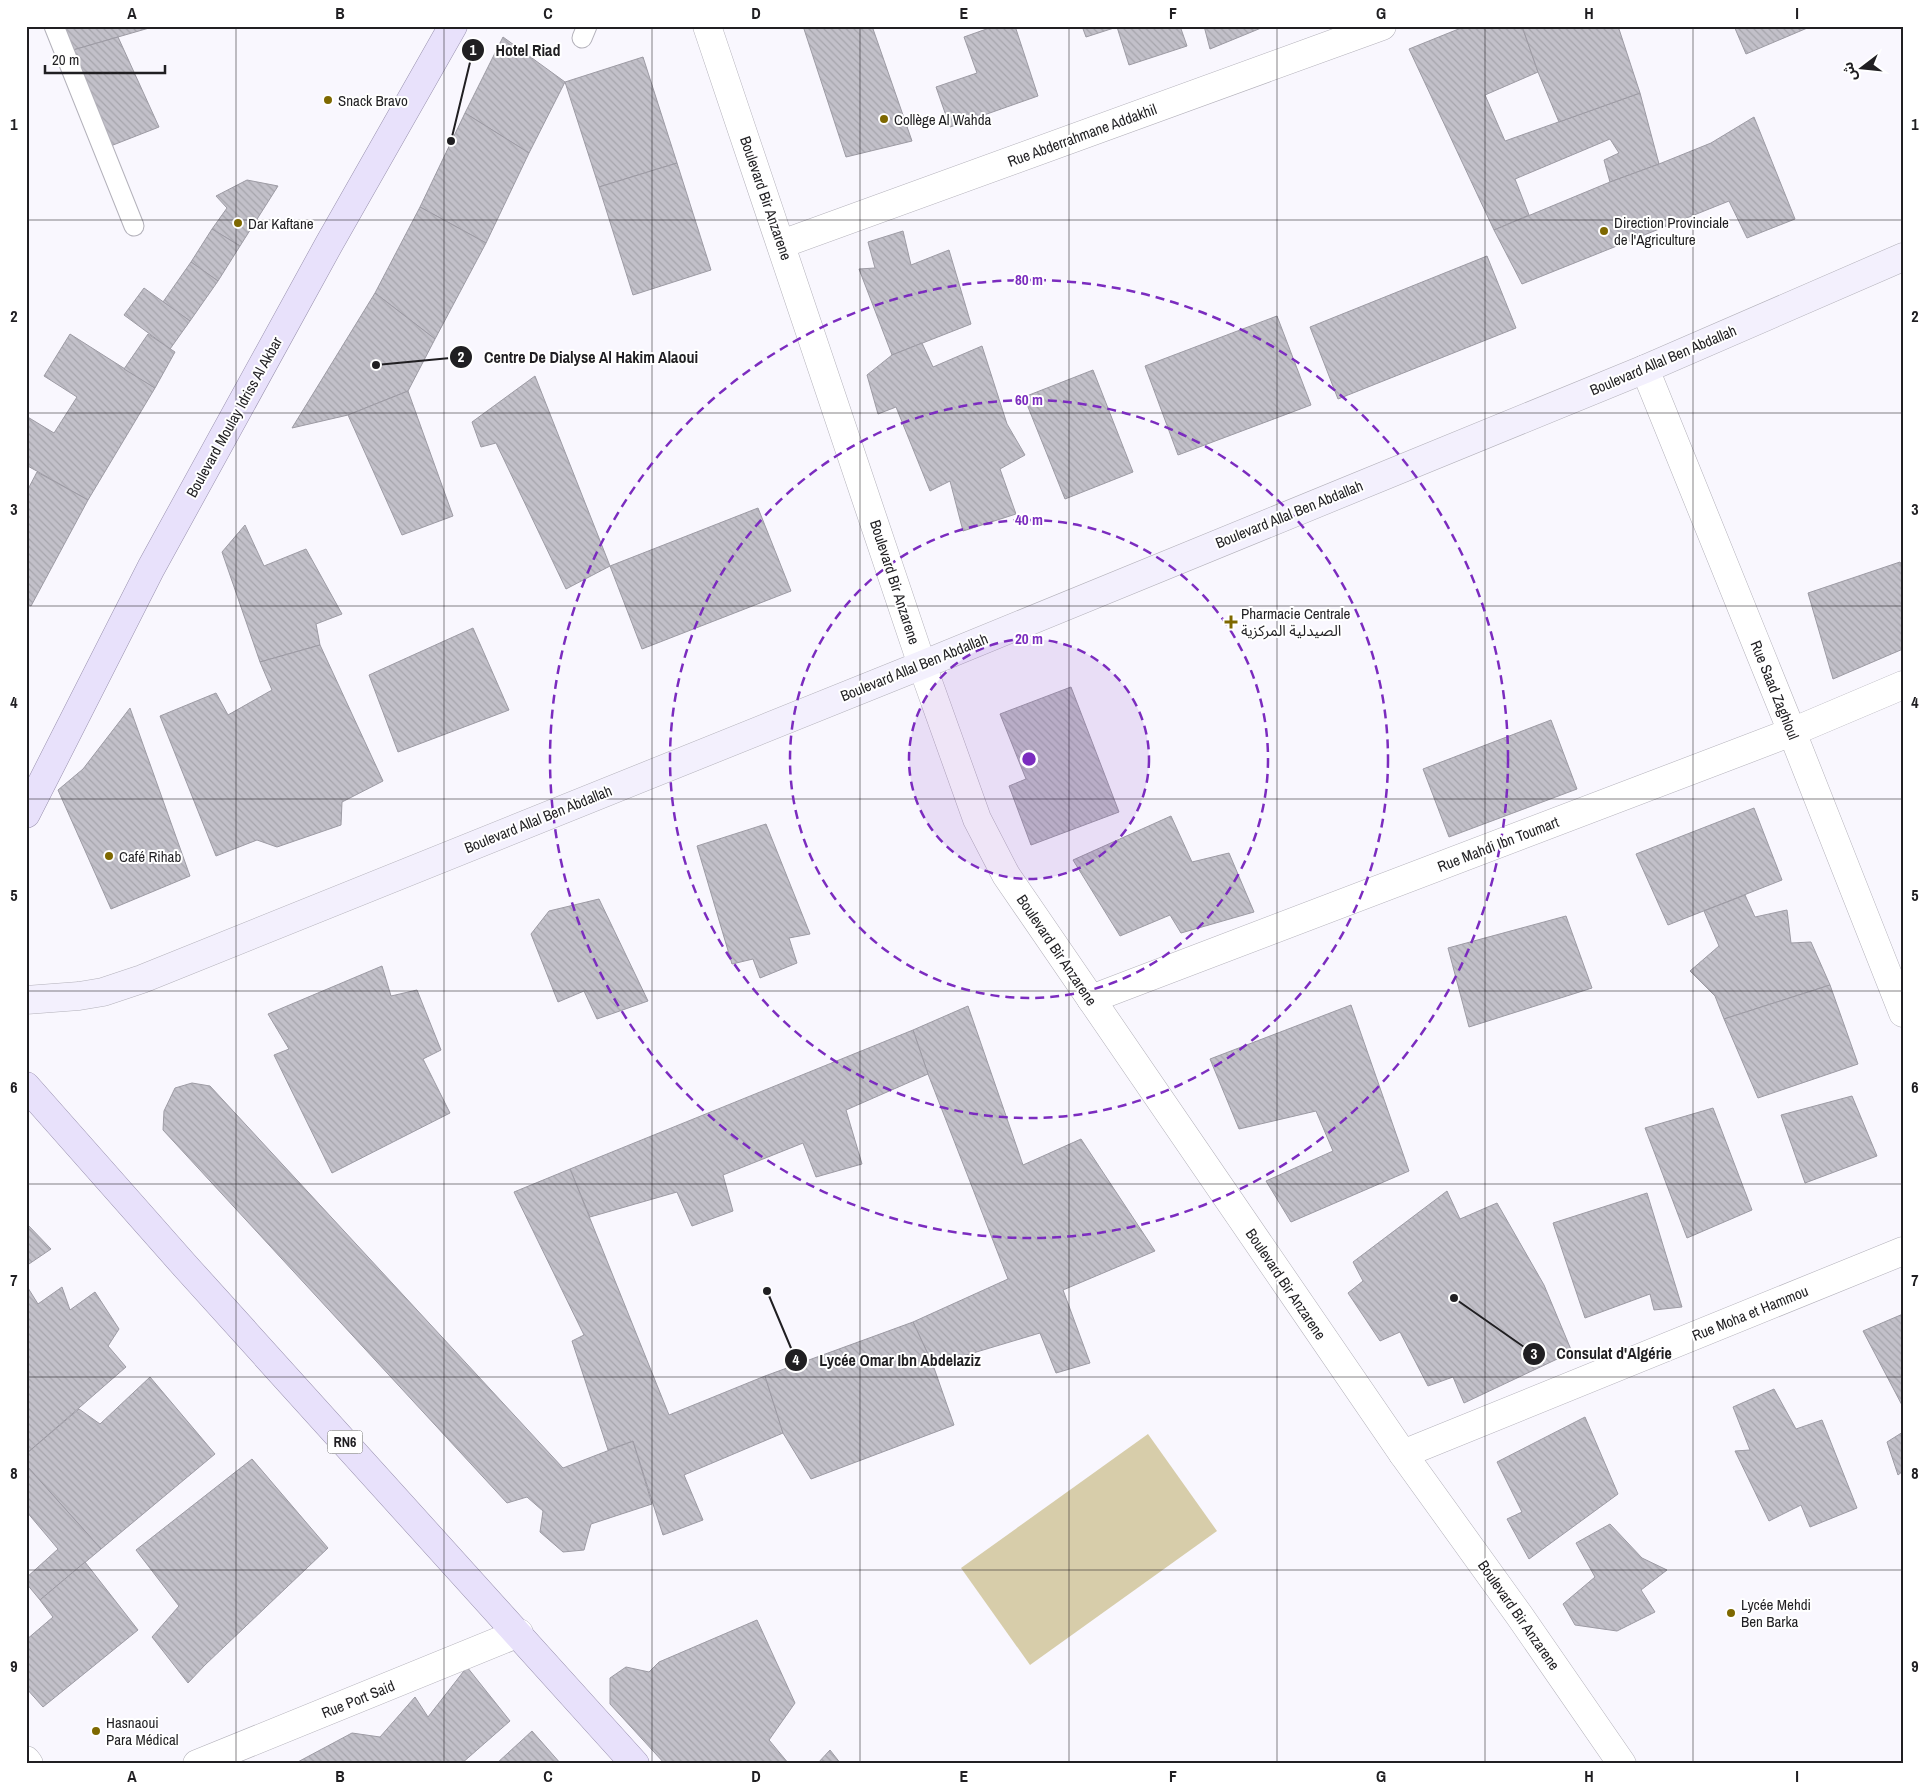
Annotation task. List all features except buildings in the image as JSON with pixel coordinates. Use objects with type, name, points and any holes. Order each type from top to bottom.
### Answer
[{"type":"main road","name":"Boulevard Moulay Idriss Al Akbar","points":[[26,814],[151,568],[453,26]]},
{"type":"main road","name":"Boulevard Allal Ben Abdallah","points":[[26,1000],[103,992],[142,979],[922,665],[1645,369],[1903,257]]},
{"type":"main road","name":"RN6","points":[[26,1086],[186,1267],[635,1764]]},
{"type":"street","name":"Boulevard Bir Anzarene","points":[[707,26],[782,244],[922,665],[977,819],[1006,875],[1403,1454],[1525,1623],[1622,1764]]},
{"type":"street","name":"Rue Abderrahmane Addakhil","points":[[782,244],[1382,26]]},
{"type":"street","name":"Rue Saad Zaghloul","points":[[1645,369],[1903,1013]]},
{"type":"street","name":"Rue Mahdi Ibn Toumart","points":[[1091,999],[1792,732],[1903,685]]},
{"type":"street","name":"Rue Moha et Hammou","points":[[1403,1454],[1903,1251]]},
{"type":"street","name":"Rue Port Said","points":[[197,1764],[518,1633]]},
{"type":"street","points":[[26,1760],[30,1764]]},
{"type":"lane","points":[[54,26],[134,226]]},
{"type":"shaded area","points":[[1148,1434],[1217,1531],[1030,1665],[961,1568]]},
{"type":"place","name":"Snack Bravo","points":[[328,100]]},
{"type":"place","name":"Collège Al Wahda","points":[[884,119]]},
{"type":"place","name":"Hotel Riad","points":[[451,141]]},
{"type":"place","name":"Dar Kaftane","points":[[238,223]]},
{"type":"place","name":"Direction Provinciale de l'Agriculture","points":[[1604,231]]},
{"type":"place","name":"Centre De Dialyse Al Hakim Alaoui","points":[[376,365]]},
{"type":"place","name":"Pharmacie Centrale الصيدلية المركزية","points":[[1231,622]]},
{"type":"place","name":"Café Rihab","points":[[109,856]]},
{"type":"place","name":"Lycée Omar Ibn Abdelaziz","points":[[767,1291]]},
{"type":"place","name":"Consulat d'Algérie","points":[[1454,1298]]},
{"type":"place","name":"Lycée Mehdi Ben Barka","points":[[1731,1613]]},
{"type":"place","name":"Hasnaoui Para Médical","points":[[96,1731]]}]
